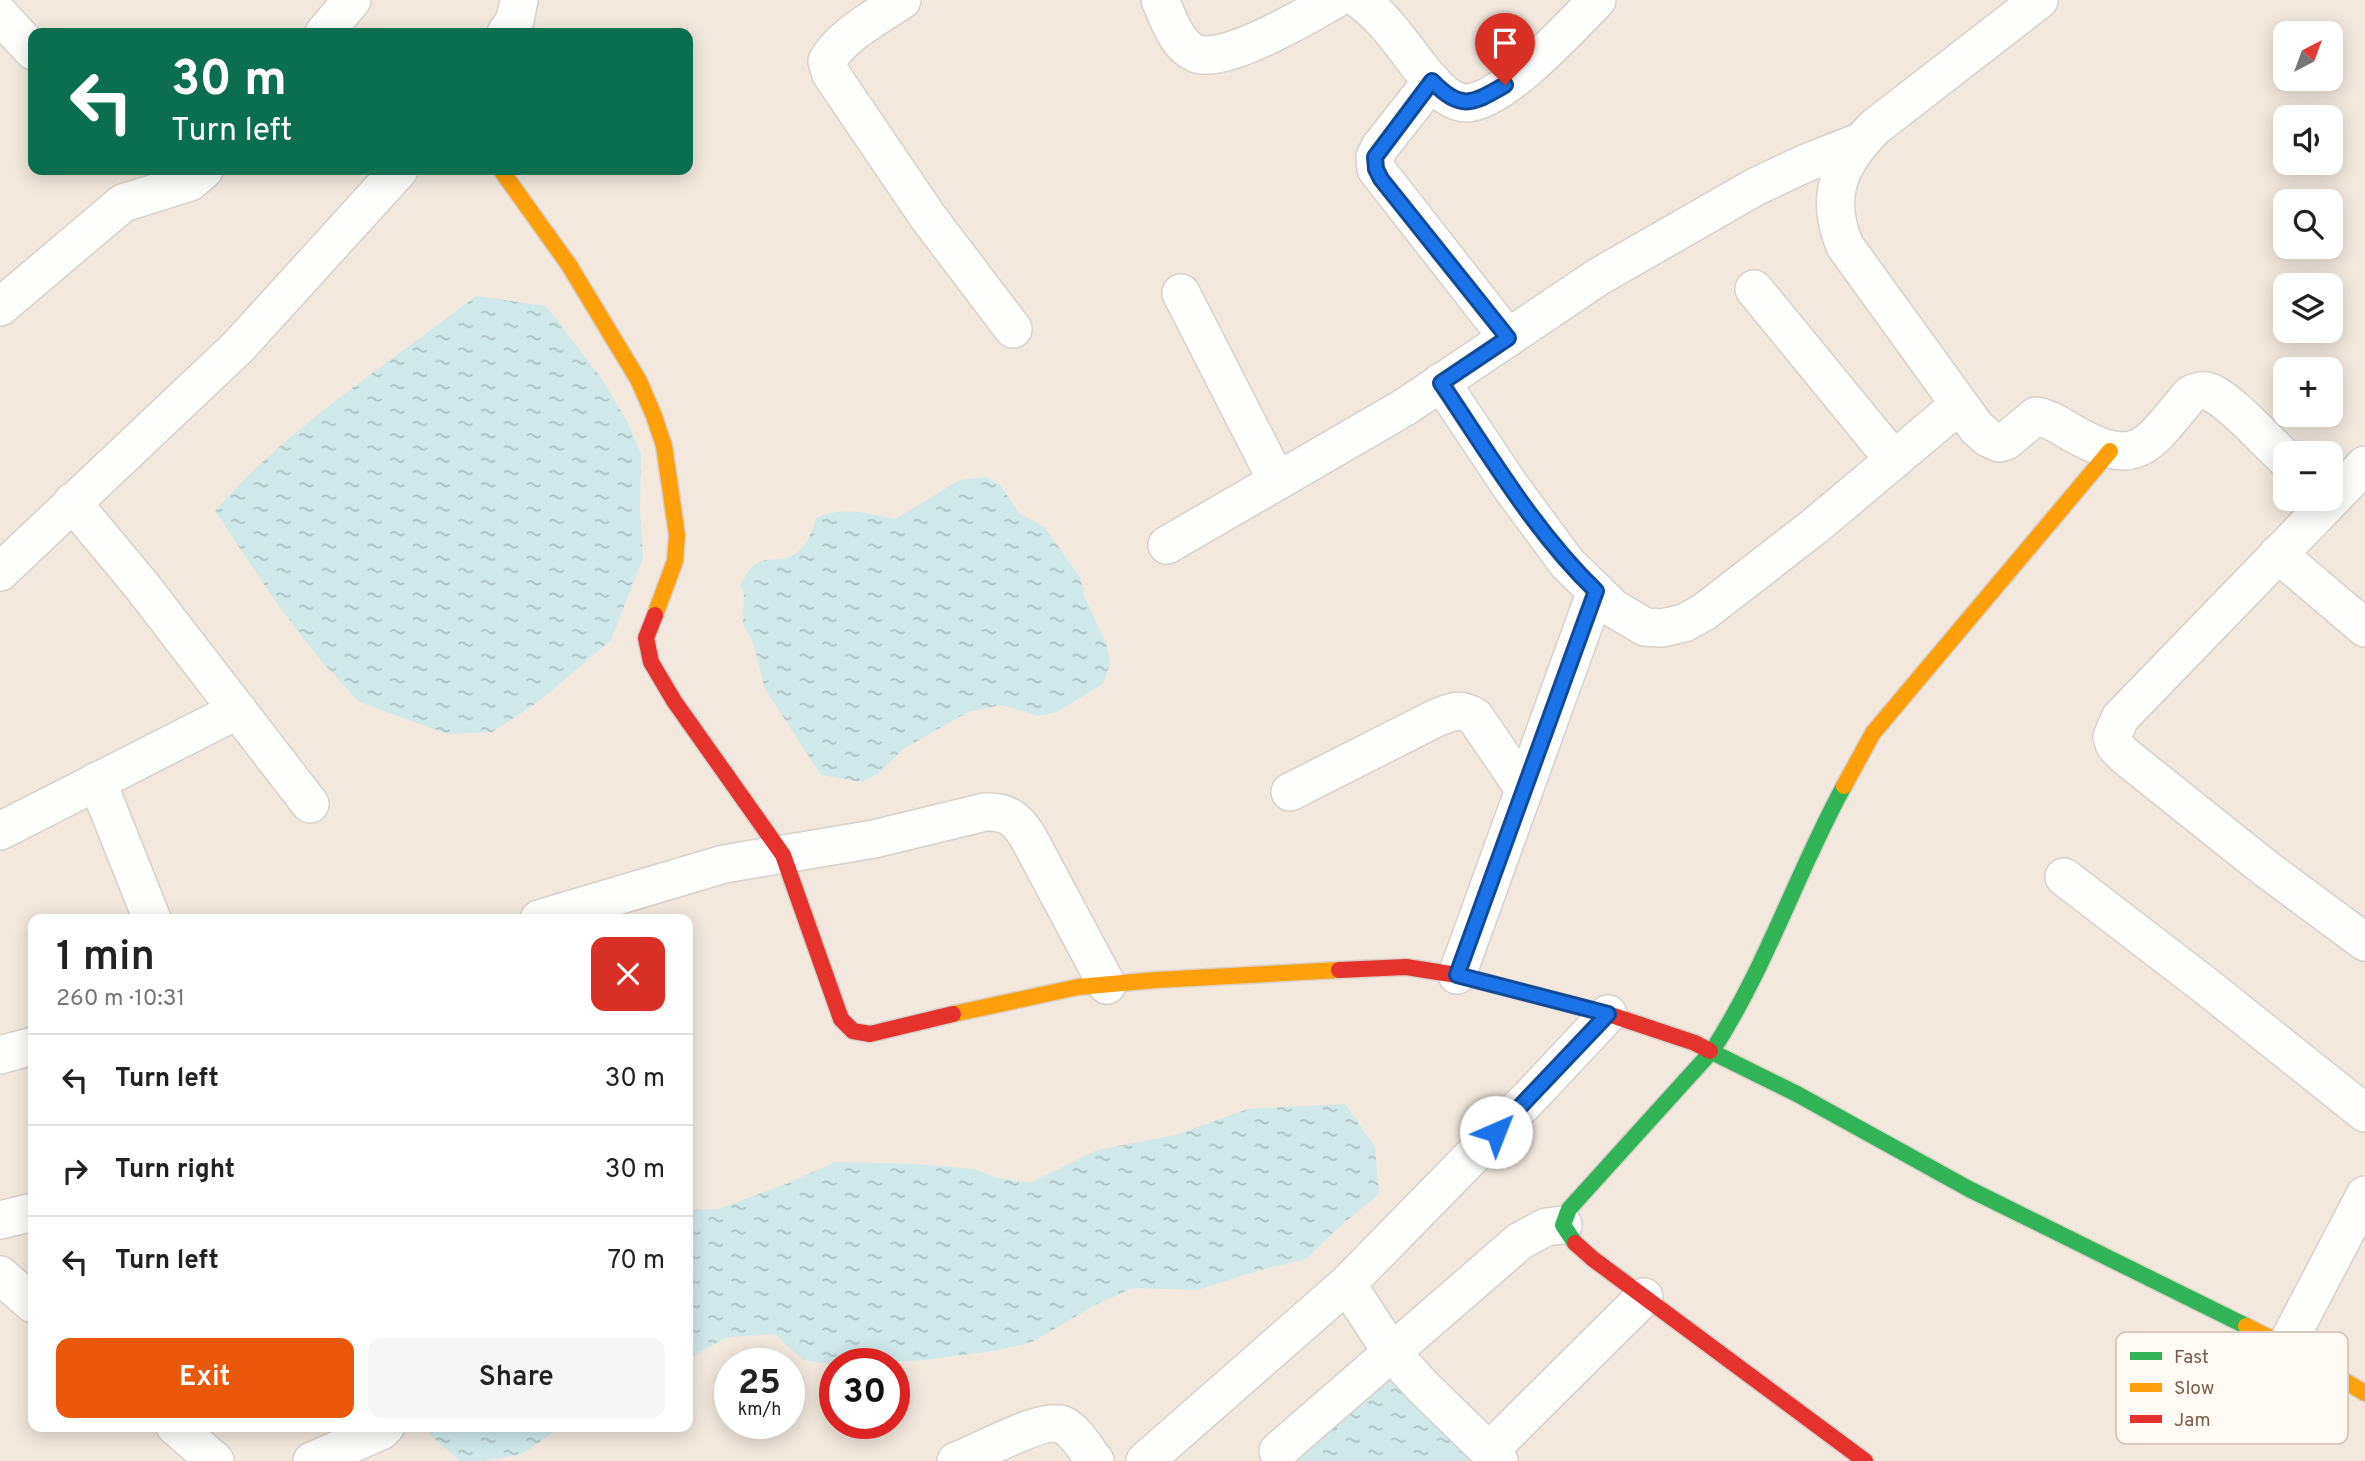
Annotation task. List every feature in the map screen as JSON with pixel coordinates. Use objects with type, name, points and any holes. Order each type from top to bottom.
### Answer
[{"type":"street","points":[[328,28],[352,0]]},
{"type":"street","points":[[509,28],[515,20],[519,0]]},
{"type":"street","points":[[902,0],[833,50],[827,61],[831,74],[928,217],[1013,329]]},
{"type":"street","points":[[1160,0],[1179,38],[1196,54],[1206,56],[1226,53],[1283,28],[1334,0]]},
{"type":"street","points":[[1360,0],[1378,14],[1445,94],[1464,103],[1476,101],[1528,68],[1597,0]]},
{"type":"street","points":[[2039,0],[1875,127],[1860,142],[1842,168],[1835,202],[1836,227],[1844,246],[1959,405],[1988,438],[1999,443],[2015,435],[2036,416],[2045,417],[2090,443],[2110,451],[2137,450],[2147,444],[2191,394],[2201,390],[2211,392],[2273,447]]},
{"type":"street","points":[[0,15],[28,46]]},
{"type":"street","points":[[1432,81],[1380,147],[1375,157],[1376,169],[1381,179],[1508,338]]},
{"type":"street","points":[[1167,545],[1405,407],[1598,277],[1755,187],[1860,142]]},
{"type":"street","points":[[0,307],[147,181],[190,182],[198,175]]},
{"type":"street","points":[[3,564],[238,348],[394,175]]},
{"type":"street","points":[[505,175],[592,302],[639,380],[654,416],[664,446],[677,536],[675,561],[646,638],[651,662],[674,701],[783,855],[841,1019],[849,1030],[857,1034],[870,1034],[1078,987],[1156,980],[1406,967],[1457,975],[1608,1014],[1695,1043],[1797,1094],[1969,1189],[2258,1332]]},
{"type":"street","points":[[1754,289],[1894,460]]},
{"type":"street","points":[[1181,293],[1277,481]]},
{"type":"street","points":[[1441,383],[1511,487],[1567,563],[1613,608],[1645,626],[1662,628],[1684,623],[1704,612],[1805,534],[1959,405]]},
{"type":"street","points":[[1563,1225],[1569,1209],[1583,1192],[1712,1051],[1729,1025],[1838,797],[1873,733],[2110,451]]},
{"type":"street","points":[[2343,486],[2365,465]]},
{"type":"street","points":[[72,502],[141,585],[310,804]]},
{"type":"street","points":[[2318,511],[2120,718],[2112,737],[2115,746],[2146,772],[2269,871],[2365,942]]},
{"type":"street","points":[[2278,554],[2365,628]]},
{"type":"street","points":[[1457,975],[1596,591]]},
{"type":"street","points":[[0,831],[238,710]]},
{"type":"street","points":[[1290,792],[1436,718],[1451,712],[1465,711],[1475,717],[1524,789]]},
{"type":"street","points":[[97,781],[150,914]]},
{"type":"street","points":[[565,914],[724,864],[874,839],[998,811],[1008,814],[1020,823],[1107,985]]},
{"type":"street","points":[[2064,877],[2365,1113]]},
{"type":"street","points":[[1145,1461],[1346,1284],[1525,1103],[1608,1014]]},
{"type":"street","points":[[0,1055],[28,1047]]},
{"type":"street","points":[[2293,1332],[2365,1195]]},
{"type":"street","points":[[0,1220],[28,1213]]},
{"type":"street","points":[[1563,1225],[1574,1242],[1644,1297],[1865,1461]]},
{"type":"street","points":[[1278,1451],[1520,1241],[1546,1227],[1563,1225]]},
{"type":"street","points":[[0,1275],[28,1300]]},
{"type":"street","points":[[1346,1284],[1392,1353],[1494,1456],[1644,1297]]},
{"type":"street","points":[[2348,1382],[2365,1392]]},
{"type":"street","points":[[956,1461],[977,1454],[1034,1426],[1051,1423],[1063,1425],[1075,1435],[1095,1461]]},
{"type":"street","points":[[182,1432],[215,1461]]},
{"type":"street","points":[[312,1461],[379,1432]]},
{"type":"shaded area","points":[[0,0],[2365,0],[2365,1461],[0,1461]]},
{"type":"water","points":[[476,296],[546,306],[601,378],[627,421],[641,454],[643,558],[611,640],[538,702],[492,732],[447,734],[359,702],[318,657],[278,605],[215,511],[244,480],[307,424]]},
{"type":"water","points":[[986,477],[1000,485],[1020,514],[1045,528],[1080,577],[1085,598],[1107,646],[1110,664],[1103,684],[1057,712],[1039,716],[1001,705],[968,712],[903,749],[879,773],[862,782],[821,775],[765,689],[753,642],[743,624],[744,593],[740,585],[757,563],[795,554],[804,546],[816,518],[845,511],[895,519],[960,480]]},
{"type":"water","points":[[1345,1104],[1375,1147],[1379,1194],[1306,1259],[1197,1290],[1133,1288],[1095,1305],[1032,1342],[999,1350],[910,1361],[910,1348],[819,1348],[819,1362],[805,1360],[805,1348],[790,1348],[775,1334],[728,1337],[693,1355],[693,1210],[718,1209],[835,1162],[917,1164],[974,1169],[997,1178],[1029,1183],[1097,1150],[1175,1135],[1248,1109]]},
{"type":"water","points":[[1391,1379],[1487,1461],[1288,1461],[1378,1381]]},
{"type":"water","points":[[429,1432],[553,1432],[522,1454],[485,1461],[460,1461]]},
{"type":"traffic: fast","points":[[1575,1243],[1563,1225],[1569,1209],[1712,1051],[1749,987],[1844,786]]},
{"type":"traffic: fast","points":[[1710,1051],[1797,1094],[1969,1189],[2246,1326]]},
{"type":"traffic: slow","points":[[505,175],[569,265],[639,381],[654,416],[664,446],[677,535],[675,561],[655,615]]},
{"type":"traffic: slow","points":[[1844,786],[1873,733],[2110,451]]},
{"type":"traffic: slow","points":[[953,1014],[1078,987],[1339,970]]},
{"type":"traffic: slow","points":[[2246,1326],[2258,1332]]},
{"type":"traffic: slow","points":[[2348,1383],[2365,1393]]},
{"type":"traffic: jam","points":[[655,615],[646,638],[651,662],[674,701],[783,855],[841,1019],[853,1031],[870,1034],[953,1014]]},
{"type":"traffic: jam","points":[[1339,970],[1406,967],[1457,975],[1608,1014],[1695,1043],[1710,1051]]},
{"type":"traffic: jam","points":[[1575,1243],[1865,1461]]},
{"type":"route","points":[[1496,1132],[1608,1014],[1457,975],[1596,591],[1567,563],[1511,487],[1441,383],[1508,338],[1381,179],[1376,169],[1375,157],[1432,81],[1445,94],[1464,103],[1476,101],[1505,85]]}]
